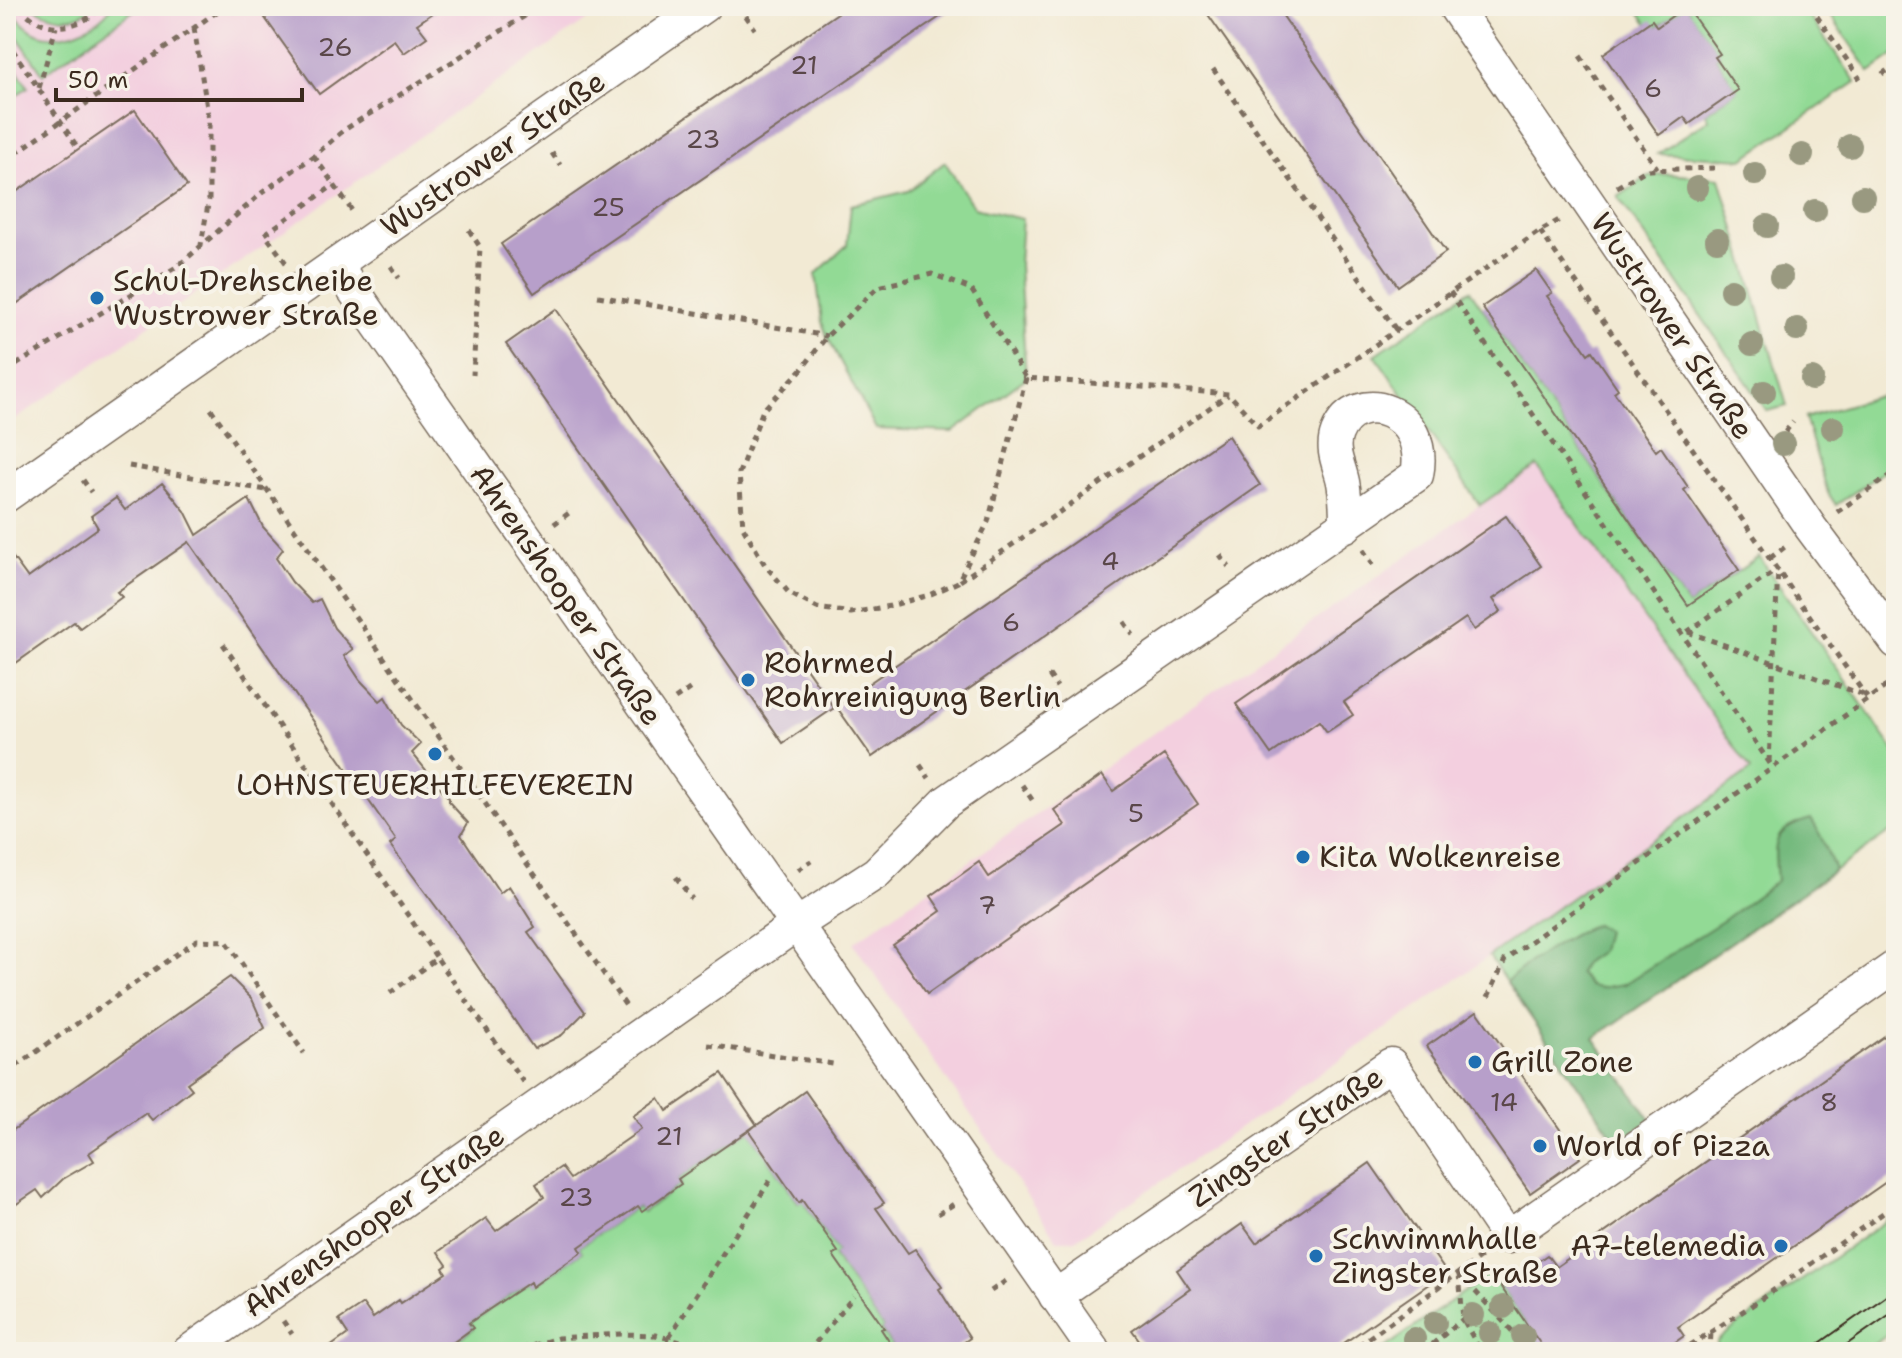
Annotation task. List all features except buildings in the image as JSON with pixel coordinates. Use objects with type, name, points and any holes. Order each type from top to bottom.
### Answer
[{"type":"street","name":"Wustrower Straße","points":[[6,496],[704,6]]},
{"type":"street","name":"Wustrower Straße","points":[[1454,6],[1811,528],[1896,642]]},
{"type":"street","name":"Ahrenshooper Straße","points":[[336,265],[1095,1352]]},
{"type":"street","name":"Ahrenshooper Straße","points":[[188,1352],[796,925],[876,873],[946,802],[1346,526]]},
{"type":"street","name":"Zingster Straße","points":[[1055,1296],[1391,1064],[1508,1237],[1896,966]]},
{"type":"path","points":[[20,6],[39,23],[56,27],[88,20],[102,6]]},
{"type":"path","points":[[6,160],[225,6]]},
{"type":"path","points":[[6,371],[178,266],[263,192],[314,156],[344,130],[528,14],[535,6]]},
{"type":"path","points":[[739,6],[755,29]]},
{"type":"path","points":[[1810,6],[1860,79]]},
{"type":"path","points":[[39,89],[56,27]]},
{"type":"path","points":[[194,28],[209,120],[209,199],[201,246]]},
{"type":"path","points":[[6,40],[78,148]]},
{"type":"path","points":[[1580,56],[1657,168]]},
{"type":"path","points":[[1882,74],[1896,64]]},
{"type":"path","points":[[1213,69],[1397,331]]},
{"type":"path","points":[[1026,378],[1229,394],[1258,426],[1540,231],[1646,170],[1717,168]]},
{"type":"path","points":[[469,230],[480,247],[473,375]]},
{"type":"path","points":[[1540,231],[1866,697]]},
{"type":"path","points":[[958,582],[988,522],[1026,378],[971,289],[932,274],[878,287],[827,336],[802,369],[763,410],[739,473],[743,527],[765,565],[789,593],[817,608],[851,613],[929,595],[958,582],[1229,394]]},
{"type":"path","points":[[1450,292],[1685,634],[1771,766]]},
{"type":"path","points":[[598,296],[827,336]]},
{"type":"path","points":[[211,409],[631,1013]]},
{"type":"path","points":[[1785,432],[1793,422]]},
{"type":"path","points":[[129,466],[268,490]]},
{"type":"path","points":[[1835,513],[1896,471]]},
{"type":"path","points":[[1685,634],[1778,569]]},
{"type":"path","points":[[1771,766],[1778,569]]},
{"type":"path","points":[[1685,634],[1866,697]]},
{"type":"path","points":[[223,644],[539,1106]]},
{"type":"path","points":[[1488,997],[1505,960],[1866,697],[1896,679]]},
{"type":"path","points":[[676,877],[692,899]]},
{"type":"path","points":[[6,1073],[197,940],[226,941],[304,1053]]},
{"type":"path","points":[[390,993],[437,958]]},
{"type":"path","points":[[708,1045],[833,1064]]},
{"type":"path","points":[[669,1337],[773,1176]]},
{"type":"path","points":[[1680,1352],[1896,1204]]},
{"type":"path","points":[[1459,1274],[1463,1319],[1481,1352]]},
{"type":"path","points":[[1349,1352],[1459,1274]]},
{"type":"path","points":[[1459,1274],[1514,1333],[1525,1352]]},
{"type":"path","points":[[808,1352],[854,1296]]},
{"type":"path","points":[[1423,1352],[1463,1319]]},
{"type":"path","points":[[1710,1352],[1711,1331]]},
{"type":"path","points":[[510,1352],[558,1338],[621,1334],[669,1337],[716,1352]]},
{"type":"shaded area","name":"Schul-Drehscheibe Wustrower Straße","points":[[6,6],[607,6],[6,426]]},
{"type":"shaded area","name":"Kita Wolkenreise","points":[[1537,465],[1751,770],[1415,1009],[1075,1240],[1057,1240],[853,943]]},
{"type":"green space","points":[[6,6],[29,29],[39,34],[59,36],[89,26],[112,6],[140,6],[43,74],[6,20]]},
{"type":"green space","points":[[30,6],[93,6],[78,16],[62,18]]},
{"type":"green space","points":[[1635,6],[1802,6],[1856,82],[1743,159],[1658,154],[1709,119],[1706,113],[1737,90],[1715,57],[1719,54],[1686,7],[1657,27],[1647,23]]},
{"type":"green space","points":[[1824,6],[1896,6],[1896,54],[1870,72]]},
{"type":"green space","points":[[6,53],[28,87],[6,102]]},
{"type":"green space","points":[[945,162],[974,208],[1022,219],[1019,265],[1026,378],[953,432],[876,429],[827,336],[822,322],[816,274],[847,245],[851,205],[908,191]]},
{"type":"green space","points":[[1649,176],[1720,178],[1787,406],[1767,411],[1618,197]]},
{"type":"green space","points":[[1470,290],[1688,605],[1759,557],[1896,753],[1896,828],[1594,1038],[1651,1120],[1612,1135],[1489,956],[1751,770],[1537,466],[1480,505],[1375,355]]},
{"type":"green space","points":[[1896,391],[1896,463],[1836,505],[1828,493],[1805,418]]},
{"type":"green space","points":[[1811,819],[1835,870],[1594,1038],[1651,1120],[1625,1137],[1612,1135],[1507,982],[1548,950],[1595,924],[1606,931],[1601,951],[1584,963],[1579,973],[1590,986],[1600,988],[1624,984],[1724,920],[1777,881],[1775,857],[1781,833]]},
{"type":"green space","points":[[749,1130],[798,1202],[802,1200],[838,1252],[833,1256],[884,1328],[881,1330],[896,1352],[429,1352],[445,1348],[473,1329],[469,1323],[530,1282],[533,1286],[582,1252],[579,1247],[638,1206],[643,1212],[681,1184],[678,1179]]},
{"type":"green space","points":[[1896,1214],[1896,1329],[1863,1352],[1717,1352],[1717,1341],[1735,1327]]},
{"type":"green space","points":[[1491,1273],[1546,1352],[1379,1352]]},
{"type":"tram line","points":[[1807,1352],[1896,1289]]},
{"type":"tram line","points":[[1836,1352],[1896,1310]]},
{"type":"place","name":"Schul-Drehscheibe Wustrower Straße","points":[[97,298]]},
{"type":"place","name":"Rohrmed Rohrreinigung Berlin","points":[[748,680]]},
{"type":"place","name":"LOHNSTEUERHILFEVEREIN","points":[[435,754]]},
{"type":"place","name":"Kita Wolkenreise","points":[[1303,857]]},
{"type":"place","name":"Grill Zone","points":[[1475,1062]]},
{"type":"place","name":"World of Pizza","points":[[1540,1146]]},
{"type":"place","name":"A7-telemedia","points":[[1781,1246]]},
{"type":"place","name":"Schwimmhalle Zingster Straße","points":[[1316,1256]]}]
